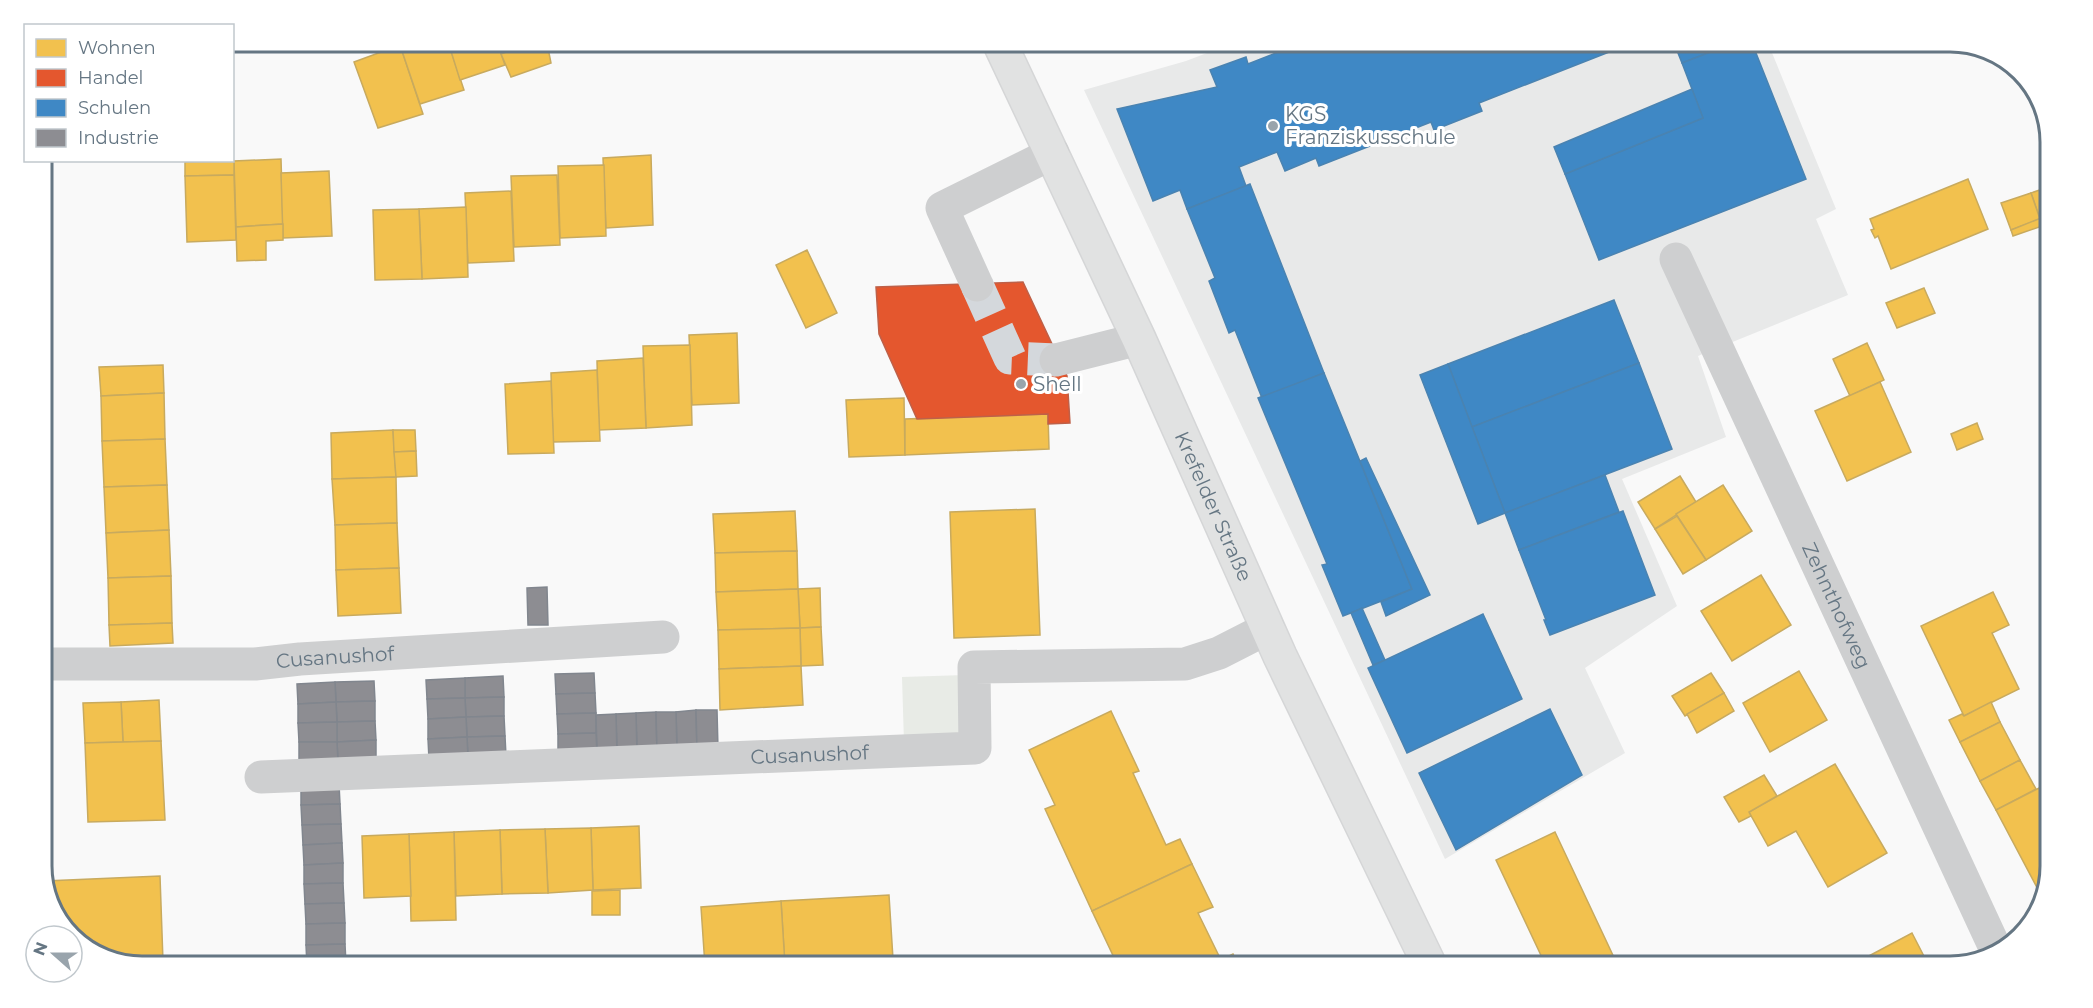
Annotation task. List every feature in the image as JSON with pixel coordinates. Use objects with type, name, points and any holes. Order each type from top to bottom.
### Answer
[{"type":"main road","name":"Krefelder Straße","points":[[1004,52],[1139,339],[1268,628],[1425,956]]},
{"type":"street","points":[[977,285],[942,208],[1053,153]]},
{"type":"street","name":"Zehnthofweg","points":[[1676,259],[1993,944]]},
{"type":"street","points":[[1056,360],[1139,339]]},
{"type":"street","name":"Cusanushof","points":[[261,777],[975,748],[975,667],[1185,664],[1219,653],[1268,628]]},
{"type":"street","name":"Cusanushof","points":[[53,664],[255,664],[300,659],[663,637]]},
{"type":"shaded area","points":[[1210,52],[1772,52],[1836,209],[1816,219],[1848,295],[1698,356],[1726,437],[1622,479],[1677,606],[1585,668],[1625,753],[1445,859],[1084,90]]},
{"type":"shaded area","points":[[965,675],[968,741],[904,743],[902,677]]},
{"type":"building: Wohnen","points":[[381,52],[402,52],[423,114],[378,128],[354,62]]},
{"type":"building: Wohnen","points":[[402,52],[451,52],[464,90],[420,104]]},
{"type":"building: Wohnen","points":[[451,52],[500,52],[505,65],[460,80]]},
{"type":"building: Wohnen","points":[[549,52],[551,63],[511,77],[501,54]]},
{"type":"building: Wohnen","points":[[651,155],[653,225],[606,228],[603,158]]},
{"type":"building: Wohnen","points":[[281,159],[283,224],[236,227],[234,161]]},
{"type":"building: Wohnen","points":[[185,162],[234,162],[234,175],[185,176]]},
{"type":"building: Wohnen","points":[[604,165],[606,236],[560,238],[558,166]]},
{"type":"building: Wohnen","points":[[329,171],[332,236],[283,238],[281,173]]},
{"type":"building: Wohnen","points":[[234,175],[236,240],[187,242],[185,176]]},
{"type":"building: Wohnen","points":[[557,175],[560,245],[514,247],[511,176]]},
{"type":"building: Wohnen","points":[[1968,179],[1988,229],[1891,269],[1878,236],[1875,238],[1871,230],[1874,229],[1870,219]]},
{"type":"building: Wohnen","points":[[2040,190],[2040,219],[2031,193]]},
{"type":"building: Wohnen","points":[[511,191],[514,261],[468,263],[465,193]]},
{"type":"building: Wohnen","points":[[2031,193],[2040,219],[2011,230],[2001,203]]},
{"type":"building: Wohnen","points":[[466,207],[468,277],[422,279],[419,209]]},
{"type":"building: Wohnen","points":[[419,209],[422,279],[375,280],[373,210]]},
{"type":"building: Wohnen","points":[[2040,218],[2040,227],[2013,236],[2011,230]]},
{"type":"building: Wohnen","points":[[283,224],[283,240],[266,241],[266,260],[237,261],[236,227]]},
{"type":"building: Wohnen","points":[[807,250],[837,313],[806,328],[776,265]]},
{"type":"building: Wohnen","points":[[1924,288],[1935,313],[1897,328],[1886,303]]},
{"type":"building: Wohnen","points":[[737,333],[739,403],[692,405],[689,335]]},
{"type":"building: Wohnen","points":[[1867,343],[1884,380],[1850,396],[1833,359]]},
{"type":"building: Wohnen","points":[[690,345],[692,425],[646,428],[643,346]]},
{"type":"building: Wohnen","points":[[643,358],[646,428],[599,430],[597,361]]},
{"type":"building: Wohnen","points":[[163,365],[164,393],[101,396],[99,367]]},
{"type":"building: Wohnen","points":[[597,370],[600,441],[553,442],[551,373]]},
{"type":"building: Wohnen","points":[[551,381],[554,453],[508,454],[505,384]]},
{"type":"building: Wohnen","points":[[1880,382],[1911,452],[1847,481],[1815,411]]},
{"type":"building: Wohnen","points":[[164,393],[165,439],[102,441],[101,396]]},
{"type":"building: Wohnen","points":[[904,398],[905,455],[849,457],[846,400]]},
{"type":"building: Wohnen","points":[[1048,414],[1049,449],[905,455],[905,419]]},
{"type":"building: Wohnen","points":[[1977,423],[1983,439],[1957,450],[1951,434]]},
{"type":"building: Wohnen","points":[[393,430],[396,477],[332,479],[331,433]]},
{"type":"building: Wohnen","points":[[393,430],[415,430],[416,451],[394,452]]},
{"type":"building: Wohnen","points":[[165,439],[167,485],[104,487],[102,441]]},
{"type":"building: Wohnen","points":[[416,451],[417,476],[396,477],[394,452]]},
{"type":"building: Wohnen","points":[[1680,476],[1696,502],[1655,529],[1638,502]]},
{"type":"building: Wohnen","points":[[396,477],[397,523],[335,525],[332,479]]},
{"type":"building: Wohnen","points":[[167,485],[169,530],[106,533],[104,487]]},
{"type":"building: Wohnen","points":[[1723,485],[1752,531],[1706,560],[1676,514]]},
{"type":"building: Wohnen","points":[[1035,509],[1040,635],[954,638],[950,512]]},
{"type":"building: Wohnen","points":[[795,511],[797,551],[715,553],[713,514]]},
{"type":"building: Wohnen","points":[[1677,516],[1706,560],[1683,574],[1655,529]]},
{"type":"building: Wohnen","points":[[397,523],[399,568],[336,570],[335,525]]},
{"type":"building: Wohnen","points":[[169,530],[171,576],[108,578],[106,533]]},
{"type":"building: Wohnen","points":[[797,551],[798,589],[716,592],[715,553]]},
{"type":"building: Wohnen","points":[[399,568],[401,613],[338,616],[336,570]]},
{"type":"building: Wohnen","points":[[1761,575],[1791,625],[1732,661],[1701,611]]},
{"type":"building: Wohnen","points":[[171,576],[172,623],[109,625],[108,578]]},
{"type":"building: Wohnen","points":[[820,588],[821,627],[800,628],[798,589]]},
{"type":"building: Wohnen","points":[[798,589],[800,628],[718,630],[716,592]]},
{"type":"building: Wohnen","points":[[1993,592],[2009,625],[1992,633],[2019,689],[1964,716],[1921,626]]},
{"type":"building: Wohnen","points":[[172,623],[173,643],[110,646],[109,625]]},
{"type":"building: Wohnen","points":[[821,627],[823,665],[801,666],[800,628]]},
{"type":"building: Wohnen","points":[[800,628],[801,666],[719,669],[718,630]]},
{"type":"building: Wohnen","points":[[801,666],[803,705],[720,710],[719,669]]},
{"type":"building: Wohnen","points":[[1799,671],[1827,720],[1770,752],[1743,703]]},
{"type":"building: Wohnen","points":[[1711,673],[1724,693],[1685,716],[1672,696]]},
{"type":"building: Wohnen","points":[[1724,693],[1734,711],[1697,733],[1687,714]]},
{"type":"building: Wohnen","points":[[159,700],[161,741],[123,742],[121,702]]},
{"type":"building: Wohnen","points":[[121,702],[123,742],[85,743],[83,703]]},
{"type":"building: Wohnen","points":[[1991,702],[2000,722],[1960,742],[1949,720],[1962,714],[1964,716]]},
{"type":"building: Wohnen","points":[[1111,711],[1139,771],[1133,773],[1166,845],[1180,839],[1192,864],[1092,911],[1045,809],[1055,805],[1029,750]]},
{"type":"building: Wohnen","points":[[2000,722],[2020,760],[1980,781],[1960,742]]},
{"type":"building: Wohnen","points":[[161,741],[165,820],[88,822],[85,743]]},
{"type":"building: Wohnen","points":[[2020,760],[2036,789],[1996,810],[1980,781]]},
{"type":"building: Wohnen","points":[[1835,764],[1887,853],[1828,887],[1796,831],[1768,846],[1749,812]]},
{"type":"building: Wohnen","points":[[1764,775],[1777,796],[1749,812],[1751,816],[1739,822],[1724,797]]},
{"type":"building: Wohnen","points":[[2040,788],[2040,865],[2037,888],[1996,810]]},
{"type":"building: Wohnen","points":[[639,826],[641,888],[593,890],[591,828]]},
{"type":"building: Wohnen","points":[[591,828],[593,890],[548,893],[545,829]]},
{"type":"building: Wohnen","points":[[545,829],[548,893],[502,894],[500,830]]},
{"type":"building: Wohnen","points":[[500,830],[502,894],[456,896],[454,832]]},
{"type":"building: Wohnen","points":[[454,832],[456,920],[411,921],[409,834]]},
{"type":"building: Wohnen","points":[[1555,832],[1613,956],[1541,956],[1496,860]]},
{"type":"building: Wohnen","points":[[409,834],[411,896],[364,898],[362,836]]},
{"type":"building: Wohnen","points":[[1192,864],[1213,907],[1198,913],[1219,956],[1113,956],[1092,911]]},
{"type":"building: Wohnen","points":[[160,876],[163,956],[125,954],[108,949],[88,937],[84,933],[84,924],[75,924],[68,915],[54,881]]},
{"type":"building: Wohnen","points":[[620,890],[620,915],[592,915],[592,891]]},
{"type":"building: Wohnen","points":[[889,895],[893,956],[784,956],[781,901]]},
{"type":"building: Wohnen","points":[[781,901],[784,956],[704,956],[701,907]]},
{"type":"building: Wohnen","points":[[1912,933],[1924,956],[1869,956]]},
{"type":"building: Handel","points":[[1023,282],[1067,376],[1070,423],[1048,424],[1048,414],[917,419],[879,334],[876,287]]},
{"type":"building: Schulen","name":"KGS Franziskusschule","points":[[1278,52],[1609,52],[1479,103],[1482,111],[1434,130],[1431,122],[1319,166],[1316,158],[1285,171],[1277,152],[1239,167],[1246,186],[1187,209],[1180,190],[1153,201],[1117,109],[1217,87],[1210,70],[1246,57],[1248,64]]},
{"type":"building: Schulen","points":[[1678,52],[1711,52],[1682,63]]},
{"type":"building: Schulen","points":[[1711,52],[1756,52],[1806,179],[1599,260],[1565,174],[1703,118],[1682,63]]},
{"type":"building: Schulen","points":[[1692,89],[1703,118],[1565,174],[1554,147]]},
{"type":"building: Schulen","points":[[1250,184],[1324,373],[1262,398],[1235,330],[1229,333],[1209,281],[1215,278],[1187,209]]},
{"type":"building: Schulen","points":[[1614,300],[1639,363],[1472,427],[1448,364]]},
{"type":"building: Schulen","points":[[1639,363],[1672,449],[1505,513],[1472,427]]},
{"type":"building: Schulen","points":[[1448,364],[1505,513],[1478,524],[1420,375]]},
{"type":"building: Schulen","points":[[1324,373],[1412,589],[1343,616],[1322,565],[1327,564],[1258,398]]},
{"type":"building: Schulen","points":[[1366,458],[1430,595],[1386,616],[1381,602],[1412,589],[1360,461]]},
{"type":"building: Schulen","points":[[1605,475],[1619,512],[1519,550],[1505,513]]},
{"type":"building: Schulen","points":[[1623,511],[1655,595],[1550,635],[1519,550]]},
{"type":"building: Schulen","points":[[1362,608],[1385,660],[1373,665],[1351,613]]},
{"type":"building: Schulen","points":[[1483,614],[1522,699],[1407,753],[1368,668]]},
{"type":"building: Schulen","points":[[1550,709],[1582,775],[1456,850],[1419,773]]},
{"type":"building: Industrie","points":[[547,587],[548,625],[528,625],[527,588]]},
{"type":"building: Industrie","points":[[594,673],[595,693],[556,694],[555,674]]},
{"type":"building: Industrie","points":[[503,676],[504,697],[465,698],[465,678]]},
{"type":"building: Industrie","points":[[465,678],[465,698],[427,699],[426,680]]},
{"type":"building: Industrie","points":[[374,681],[375,701],[336,702],[335,682]]},
{"type":"building: Industrie","points":[[335,682],[336,702],[298,704],[297,684]]},
{"type":"building: Industrie","points":[[595,693],[596,713],[557,714],[556,694]]},
{"type":"building: Industrie","points":[[504,697],[504,716],[466,717],[465,698]]},
{"type":"building: Industrie","points":[[465,698],[466,717],[428,719],[427,699]]},
{"type":"building: Industrie","points":[[375,701],[375,721],[337,722],[336,702]]},
{"type":"building: Industrie","points":[[336,702],[337,722],[298,723],[298,704]]},
{"type":"building: Industrie","points":[[696,710],[697,750],[677,750],[676,712]]},
{"type":"building: Industrie","points":[[696,710],[717,710],[718,749],[697,750]]},
{"type":"building: Industrie","points":[[656,712],[657,751],[637,752],[636,713]]},
{"type":"building: Industrie","points":[[656,712],[676,712],[677,750],[657,751]]},
{"type":"building: Industrie","points":[[596,713],[596,733],[558,734],[557,714]]},
{"type":"building: Industrie","points":[[636,713],[637,752],[617,753],[616,714]]},
{"type":"building: Industrie","points":[[616,714],[617,753],[597,753],[596,715]]},
{"type":"building: Industrie","points":[[504,716],[505,736],[467,737],[466,717]]},
{"type":"building: Industrie","points":[[466,717],[467,737],[428,739],[428,719]]},
{"type":"building: Industrie","points":[[375,721],[376,740],[337,742],[337,722]]},
{"type":"building: Industrie","points":[[337,722],[337,742],[299,742],[298,723]]},
{"type":"building: Industrie","points":[[596,733],[597,753],[558,754],[558,734]]},
{"type":"building: Industrie","points":[[505,736],[506,756],[468,757],[467,737]]},
{"type":"building: Industrie","points":[[467,737],[468,757],[429,759],[428,739]]},
{"type":"building: Industrie","points":[[376,740],[376,760],[338,761],[337,742]]},
{"type":"building: Industrie","points":[[299,742],[337,742],[338,761],[299,763]]},
{"type":"building: Industrie","points":[[339,784],[340,804],[301,805],[301,785]]},
{"type":"building: Industrie","points":[[340,804],[341,824],[302,825],[301,805]]},
{"type":"building: Industrie","points":[[341,824],[342,843],[303,845],[302,825]]},
{"type":"building: Industrie","points":[[342,843],[343,863],[304,865],[303,845]]},
{"type":"building: Industrie","points":[[343,863],[343,883],[304,884],[304,865]]},
{"type":"building: Industrie","points":[[343,883],[344,903],[305,904],[304,884]]},
{"type":"building: Industrie","points":[[344,903],[345,923],[306,924],[305,904]]},
{"type":"building: Industrie","points":[[345,923],[345,944],[306,945],[306,924]]},
{"type":"building: Industrie","points":[[345,944],[346,956],[307,956],[306,945]]},
{"type":"tunnel","points":[[977,285],[1010,358],[1056,360]]},
{"type":"place","name":"KGS Franziskusschule","points":[[1273,126]]},
{"type":"place","name":"Shell","points":[[1021,384]]}]
